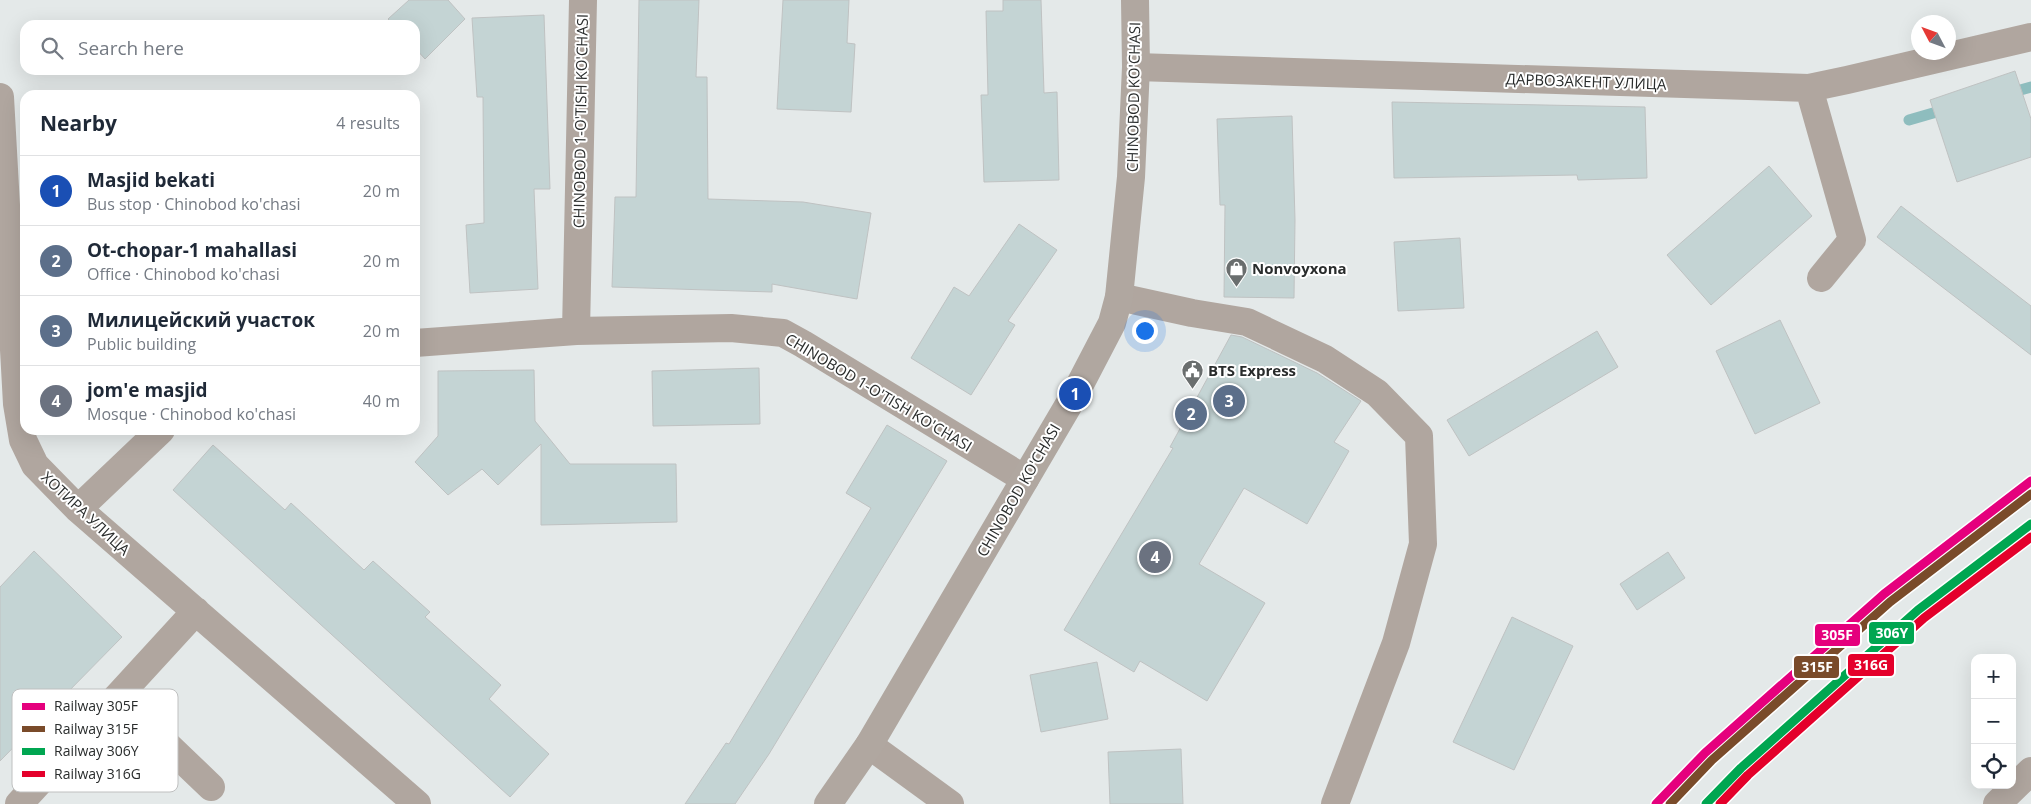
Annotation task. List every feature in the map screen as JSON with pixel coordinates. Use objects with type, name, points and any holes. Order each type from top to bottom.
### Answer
[{"type":"main road","name":"CHINOBOD KO'CHASI","points":[[828,804],[869,745],[1025,479],[1112,323],[1120,297],[1131,177],[1136,67],[1135,0]]},
{"type":"street","name":"CHINOBOD 1-O'TISH KO'CHASI","points":[[576,331],[583,0]]},
{"type":"street","name":"ДАРВОЗАКЕНТ УЛИЦА","points":[[1136,67],[1809,88],[2031,37]]},
{"type":"street","points":[[1809,88],[1852,240],[1820,278]]},
{"type":"street","name":"ХОТИРА УЛИЦА","points":[[0,97],[17,404],[20,422]]},
{"type":"street","points":[[1120,297],[1192,313],[1247,322],[1256,326],[1326,359],[1370,388],[1418,436],[1423,544],[1396,644],[1335,804]]},
{"type":"street","name":"CHINOBOD 1-O'TISH KO'CHASI","points":[[420,343],[576,331],[731,328],[782,333],[1025,479]]},
{"type":"street","name":"ХОТИРА УЛИЦА","points":[[22,435],[35,465],[78,509],[417,804]]},
{"type":"street","points":[[78,509],[156,435]]},
{"type":"street","points":[[124,689],[196,612]]},
{"type":"street","points":[[869,745],[947,803]]},
{"type":"street","points":[[178,755],[211,787]]},
{"type":"street","points":[[1997,804],[2031,771]]},
{"type":"street","points":[[19,804],[30,792]]},
{"type":"building","points":[[409,0],[448,0],[465,19],[425,59],[420,54],[420,20],[388,19]]},
{"type":"building","points":[[639,0],[699,0],[696,77],[707,77],[708,199],[803,202],[871,213],[857,299],[772,284],[772,292],[612,287],[615,197],[636,197]]},
{"type":"building","points":[[783,0],[849,0],[847,43],[855,44],[851,112],[777,109]]},
{"type":"building","points":[[1003,0],[1041,0],[1044,93],[1057,92],[1059,180],[984,182],[981,95],[988,95],[986,11],[1003,11]]},
{"type":"building","points":[[544,15],[550,189],[534,189],[538,289],[470,293],[466,225],[484,223],[483,97],[477,97],[472,18]]},
{"type":"building","points":[[2015,71],[2031,119],[2031,157],[1957,182],[1930,100]]},
{"type":"building","points":[[1392,102],[1645,107],[1647,178],[1578,180],[1577,175],[1394,178]]},
{"type":"building","points":[[1292,116],[1295,220],[1294,298],[1224,297],[1225,205],[1220,205],[1217,119]]},
{"type":"building","points":[[1769,166],[1812,216],[1711,305],[1667,255]]},
{"type":"building","points":[[1901,206],[2031,306],[2031,355],[1877,237]]},
{"type":"building","points":[[1019,224],[1057,250],[1008,321],[1015,325],[971,395],[911,358],[954,287],[969,296]]},
{"type":"building","points":[[1460,238],[1464,308],[1398,311],[1394,242]]},
{"type":"building","points":[[1780,320],[1820,403],[1755,434],[1716,351]]},
{"type":"building","points":[[1597,331],[1618,367],[1469,456],[1447,420]]},
{"type":"building","points":[[1231,335],[1242,337],[1317,373],[1361,401],[1334,442],[1349,451],[1307,524],[1244,488],[1199,564],[1265,603],[1207,701],[1140,661],[1134,672],[1064,630],[1173,448],[1170,447]]},
{"type":"building","points":[[759,368],[760,424],[653,426],[652,371]]},
{"type":"building","points":[[534,370],[535,421],[570,464],[676,464],[677,522],[541,525],[541,444],[498,485],[482,469],[448,495],[415,462],[438,436],[438,371]]},
{"type":"building","points":[[887,425],[947,461],[769,754],[735,804],[685,804],[726,743],[729,744],[871,508],[846,493]]},
{"type":"building","points":[[213,445],[285,510],[291,503],[364,570],[373,561],[430,612],[425,617],[501,685],[489,699],[549,754],[510,797],[173,490]]},
{"type":"building","points":[[34,551],[122,637],[71,689],[12,689],[12,749],[0,761],[0,587]]},
{"type":"building","points":[[1668,552],[1685,578],[1637,610],[1620,584]]},
{"type":"building","points":[[1512,617],[1573,646],[1514,770],[1453,742]]},
{"type":"building","points":[[1097,662],[1108,719],[1041,732],[1030,675]]},
{"type":"building","points":[[1181,749],[1183,804],[1110,804],[1108,752]]},
{"type":"waterway","points":[[2006,94],[2031,87]]},
{"type":"waterway","points":[[1909,120],[1947,109]]},
{"type":"rail line","name":"305F","points":[[1656,804],[1705,753],[1884,594],[2031,481]]},
{"type":"rail line","name":"315F","points":[[1670,804],[1712,760],[1890,602],[2031,494]]},
{"type":"rail line","name":"306Y","points":[[1706,804],[1741,768],[1918,610],[2031,524]]},
{"type":"rail line","name":"316G","points":[[1720,804],[1748,775],[1924,618],[2031,537]]},
{"type":"place","name":"Nonvoyxona","points":[[1236,287]]},
{"type":"place","name":"BTS Express","points":[[1192,389]]},
{"type":"place","name":"Masjid bekati","points":[[1075,394]]},
{"type":"place","name":"Милицейский участок","points":[[1229,401]]},
{"type":"place","name":"Ot-chopar-1 mahallasi","points":[[1191,414]]},
{"type":"place","name":"jom'e masjid","points":[[1155,557]]}]
